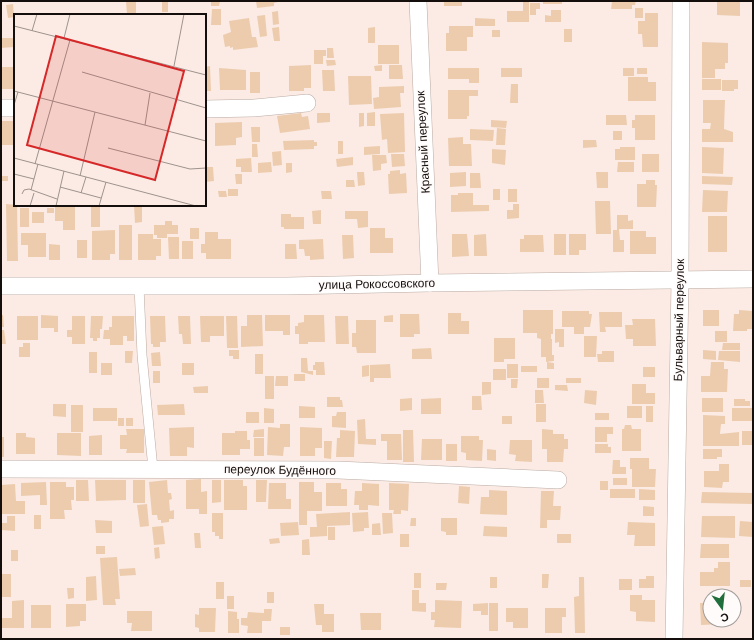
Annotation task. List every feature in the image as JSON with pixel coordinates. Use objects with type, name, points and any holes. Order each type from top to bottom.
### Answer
[{"type":"street","name":"Красный переулок","points":[[418,1],[430,283]]},
{"type":"street","name":"Бульварный переулок","points":[[674,639],[680,280],[681,1]]},
{"type":"street","points":[[206,109],[254,108],[307,103]]},
{"type":"street","points":[[1,108],[14,108]]},
{"type":"street","name":"улица Рокоссовского","points":[[1,286],[287,286],[753,279]]},
{"type":"street","name":"переулок Будённого","points":[[1,468],[338,470],[558,480]]},
{"type":"lane","points":[[139,286],[142,354],[153,469]]},
{"type":"building","points":[[126,1],[136,1],[136,14],[127,14]]},
{"type":"building","points":[[162,1],[168,1],[168,12],[162,12]]},
{"type":"building","points":[[211,1],[220,1],[219,6],[211,6]]},
{"type":"building","points":[[256,1],[278,2],[274,3],[274,6],[257,8]]},
{"type":"building","points":[[444,1],[462,1],[462,6],[444,6]]},
{"type":"building","points":[[523,1],[529,1],[529,22],[507,22],[507,11],[523,11]]},
{"type":"building","points":[[543,1],[562,1],[562,4],[543,4]]},
{"type":"building","points":[[612,1],[636,1],[635,5],[632,5],[632,9],[611,9]]},
{"type":"building","points":[[717,1],[740,1],[740,16],[717,15]]},
{"type":"building","points":[[530,3],[540,3],[540,9],[536,9],[536,15],[530,15]]},
{"type":"building","points":[[13,4],[14,17],[8,18],[6,5]]},
{"type":"building","points":[[635,8],[643,8],[643,18],[635,18]]},
{"type":"building","points":[[212,9],[221,9],[221,25],[211,25]]},
{"type":"building","points":[[551,10],[561,10],[561,22],[545,22],[545,15],[551,16]]},
{"type":"building","points":[[278,11],[279,24],[273,25],[272,12]]},
{"type":"building","points":[[645,13],[658,13],[658,47],[643,47],[642,34],[638,34],[638,21],[645,21]]},
{"type":"building","points":[[265,15],[267,36],[260,37],[257,16]]},
{"type":"building","points":[[249,18],[252,37],[256,37],[258,47],[233,50],[233,47],[225,47],[223,35],[231,32],[229,21]]},
{"type":"building","points":[[475,18],[495,19],[495,26],[475,26]]},
{"type":"building","points":[[449,26],[473,26],[473,37],[467,37],[467,51],[446,51],[446,33],[449,33]]},
{"type":"building","points":[[279,27],[280,41],[274,41],[272,28]]},
{"type":"building","points":[[375,27],[375,43],[368,43],[368,28]]},
{"type":"building","points":[[564,29],[572,29],[572,42],[564,42]]},
{"type":"building","points":[[492,30],[500,30],[500,37],[492,37]]},
{"type":"building","points":[[1,38],[14,38],[14,47],[1,48]]},
{"type":"building","points":[[702,42],[728,43],[728,63],[725,63],[725,69],[715,69],[715,78],[702,78]]},
{"type":"building","points":[[378,45],[399,45],[399,64],[378,64]]},
{"type":"building","points":[[327,48],[333,48],[334,58],[327,58]]},
{"type":"building","points":[[314,50],[326,50],[326,56],[323,56],[323,64],[314,64]]},
{"type":"building","points":[[326,60],[335,60],[336,65],[327,66]]},
{"type":"building","points":[[311,65],[311,88],[304,88],[304,91],[289,91],[289,66]]},
{"type":"building","points":[[382,65],[382,71],[375,71],[374,66]]},
{"type":"building","points":[[389,65],[402,65],[403,79],[389,79]]},
{"type":"building","points":[[210,66],[211,91],[206,91],[206,67]]},
{"type":"building","points":[[1,67],[13,67],[13,89],[1,89]]},
{"type":"building","points":[[219,68],[246,70],[246,90],[220,90]]},
{"type":"building","points":[[448,68],[479,68],[479,83],[469,83],[469,79],[448,79]]},
{"type":"building","points":[[501,68],[522,68],[522,77],[501,77]]},
{"type":"building","points":[[623,68],[634,68],[634,76],[623,76]]},
{"type":"building","points":[[637,68],[647,68],[647,74],[637,74]]},
{"type":"building","points":[[322,70],[334,70],[335,91],[323,91]]},
{"type":"building","points":[[250,72],[260,72],[260,93],[250,93]]},
{"type":"building","points":[[348,76],[371,76],[372,104],[349,105]]},
{"type":"building","points":[[628,77],[648,77],[648,82],[656,82],[656,101],[628,101]]},
{"type":"building","points":[[702,79],[721,79],[721,90],[702,90]]},
{"type":"building","points":[[722,80],[738,80],[738,89],[734,89],[734,91],[722,91]]},
{"type":"building","points":[[511,84],[518,84],[518,103],[510,103]]},
{"type":"building","points":[[404,86],[404,93],[400,93],[401,107],[374,109],[373,98],[379,97],[379,87]]},
{"type":"building","points":[[448,90],[478,90],[478,96],[469,96],[469,116],[467,116],[467,119],[448,119]]},
{"type":"building","points":[[703,100],[725,100],[724,129],[733,132],[733,142],[702,142],[702,129],[710,129],[711,123],[703,123]]},
{"type":"building","points":[[375,112],[375,126],[367,126],[367,113]]},
{"type":"building","points":[[301,113],[302,117],[308,116],[310,129],[280,133],[277,116]]},
{"type":"building","points":[[317,113],[330,113],[330,122],[317,123]]},
{"type":"building","points":[[359,113],[364,113],[364,126],[359,127]]},
{"type":"building","points":[[404,113],[405,152],[388,153],[387,139],[382,140],[380,114]]},
{"type":"building","points":[[606,115],[626,115],[627,125],[606,125]]},
{"type":"building","points":[[635,115],[655,115],[655,140],[635,140],[635,128],[632,128],[632,120],[635,120]]},
{"type":"building","points":[[491,120],[507,121],[506,128],[491,127]]},
{"type":"building","points":[[1,121],[14,121],[14,145],[1,145]]},
{"type":"building","points":[[242,122],[242,137],[236,138],[236,145],[215,146],[215,123]]},
{"type":"building","points":[[251,127],[260,127],[260,142],[252,142]]},
{"type":"building","points":[[497,128],[506,129],[505,145],[496,145]]},
{"type":"building","points":[[470,129],[494,130],[493,141],[470,140]]},
{"type":"building","points":[[613,131],[622,131],[622,140],[613,140]]},
{"type":"building","points":[[463,137],[463,144],[471,144],[472,166],[449,166],[448,138]]},
{"type":"building","points":[[314,140],[314,142],[317,142],[317,146],[314,146],[314,149],[284,150],[283,141]]},
{"type":"building","points":[[583,140],[596,140],[597,147],[583,148]]},
{"type":"building","points":[[338,141],[343,141],[343,154],[338,154]]},
{"type":"building","points":[[252,144],[257,144],[258,157],[252,157]]},
{"type":"building","points":[[380,146],[380,154],[364,155],[364,147]]},
{"type":"building","points":[[620,147],[635,147],[635,160],[615,160],[615,149],[620,149]]},
{"type":"building","points":[[702,147],[724,148],[723,174],[702,173]]},
{"type":"building","points":[[13,148],[14,148],[14,163]]},
{"type":"building","points":[[492,149],[506,150],[505,165],[492,163]]},
{"type":"building","points":[[281,151],[282,165],[273,166],[272,152]]},
{"type":"building","points":[[391,154],[404,154],[405,166],[392,167]]},
{"type":"building","points":[[642,154],[659,154],[659,172],[642,172]]},
{"type":"building","points":[[372,155],[386,155],[387,163],[381,164],[381,170],[373,171]]},
{"type":"building","points":[[353,157],[353,165],[337,167],[336,159]]},
{"type":"building","points":[[251,158],[252,172],[241,172],[241,167],[236,167],[236,159]]},
{"type":"building","points":[[271,162],[272,172],[258,173],[258,163]]},
{"type":"building","points":[[618,162],[634,162],[634,172],[617,172]]},
{"type":"building","points":[[286,163],[292,163],[292,172],[286,173]]},
{"type":"building","points":[[206,167],[213,167],[214,181],[206,182]]},
{"type":"building","points":[[400,170],[400,174],[406,173],[407,193],[389,194],[388,174],[390,174],[390,171]]},
{"type":"building","points":[[357,172],[364,172],[365,185],[358,186]]},
{"type":"building","points":[[466,172],[466,186],[450,187],[450,173]]},
{"type":"building","points":[[596,172],[608,172],[608,188],[597,188]]},
{"type":"building","points":[[470,173],[480,173],[481,188],[470,188]]},
{"type":"building","points":[[235,174],[242,174],[242,184],[236,184]]},
{"type":"building","points":[[1,176],[8,176],[8,181],[1,181]]},
{"type":"building","points":[[702,176],[733,177],[732,185],[702,184]]},
{"type":"building","points":[[346,180],[354,180],[355,187],[346,187]]},
{"type":"building","points":[[646,180],[655,180],[655,185],[657,185],[656,207],[637,207],[637,184],[646,184]]},
{"type":"building","points":[[228,189],[238,189],[238,196],[228,196]]},
{"type":"building","points":[[493,189],[500,189],[500,200],[493,200]]},
{"type":"building","points":[[508,189],[517,189],[517,202],[508,202]]},
{"type":"building","points":[[703,190],[728,191],[727,212],[702,212]]},
{"type":"building","points":[[218,191],[226,191],[227,197],[219,197]]},
{"type":"building","points":[[321,191],[331,191],[332,199],[322,199]]},
{"type":"building","points":[[458,193],[473,193],[473,205],[489,205],[489,211],[451,212],[451,195],[458,195]]},
{"type":"building","points":[[595,201],[610,201],[611,234],[596,234]]},
{"type":"building","points":[[6,204],[17,206],[18,261],[7,261]]},
{"type":"building","points":[[513,204],[519,204],[519,218],[507,219],[507,210],[513,210]]},
{"type":"building","points":[[91,206],[100,206],[100,227],[91,227]]},
{"type":"building","points":[[134,206],[142,206],[142,222],[135,223]]},
{"type":"building","points":[[55,207],[75,207],[75,230],[63,230],[63,221],[55,221]]},
{"type":"building","points":[[20,208],[29,208],[29,227],[20,227]]},
{"type":"building","points":[[47,208],[54,208],[54,213],[47,213]]},
{"type":"building","points":[[321,210],[321,224],[313,224],[312,211]]},
{"type":"building","points":[[345,211],[368,211],[368,227],[358,228],[357,219],[345,219]]},
{"type":"building","points":[[32,212],[44,212],[44,223],[32,223]]},
{"type":"building","points":[[281,214],[291,214],[291,217],[304,217],[304,229],[284,229],[284,227],[281,227]]},
{"type":"building","points":[[617,215],[628,215],[628,221],[633,220],[633,229],[619,229],[620,240],[624,240],[624,252],[613,252],[613,230],[617,230]]},
{"type":"building","points":[[708,216],[727,216],[727,252],[708,252]]},
{"type":"building","points":[[165,221],[172,221],[172,225],[178,225],[178,234],[167,234],[167,238],[157,238],[157,235],[154,235],[154,225],[165,225]]},
{"type":"building","points":[[119,225],[132,225],[132,260],[119,260]]},
{"type":"building","points":[[190,228],[199,228],[199,239],[190,239]]},
{"type":"building","points":[[370,228],[385,228],[385,238],[393,238],[393,253],[370,253]]},
{"type":"building","points":[[115,230],[115,254],[110,254],[110,260],[92,260],[92,231]]},
{"type":"building","points":[[630,231],[646,231],[646,237],[656,237],[656,254],[630,254]]},
{"type":"building","points":[[205,232],[218,232],[218,239],[231,239],[231,259],[206,259],[206,253],[201,253],[201,244],[205,244]]},
{"type":"building","points":[[21,233],[46,233],[46,257],[28,257],[28,245],[21,245]]},
{"type":"building","points":[[138,234],[153,234],[153,239],[161,239],[161,256],[156,256],[156,260],[138,260]]},
{"type":"building","points":[[452,234],[467,234],[469,256],[452,257]]},
{"type":"building","points":[[486,234],[487,256],[474,256],[474,235]]},
{"type":"building","points":[[554,234],[566,234],[566,255],[554,255]]},
{"type":"building","points":[[569,234],[586,234],[586,250],[579,250],[579,255],[569,255]]},
{"type":"building","points":[[342,235],[353,235],[354,258],[343,259]]},
{"type":"building","points":[[524,235],[543,235],[544,252],[520,252],[520,239],[524,239]]},
{"type":"building","points":[[168,237],[179,237],[179,259],[169,259]]},
{"type":"building","points":[[323,239],[324,259],[310,260],[310,256],[305,256],[304,249],[299,249],[299,240]]},
{"type":"building","points":[[77,240],[87,240],[87,258],[77,258]]},
{"type":"building","points":[[182,241],[193,241],[193,259],[182,259]]},
{"type":"building","points":[[49,244],[60,245],[60,260],[49,260]]},
{"type":"building","points":[[285,244],[296,244],[297,259],[285,259]]},
{"type":"building","points":[[523,310],[553,310],[553,334],[551,334],[551,339],[554,361],[546,362],[546,357],[541,357],[541,339],[537,338],[537,333],[523,333]]},
{"type":"building","points":[[703,310],[719,310],[719,326],[703,326]]},
{"type":"building","points":[[739,310],[753,311],[753,329],[747,329],[747,331],[733,331],[734,314],[739,314]]},
{"type":"building","points":[[562,311],[589,311],[589,314],[592,314],[590,327],[584,327],[584,334],[574,334],[574,327],[562,327]]},
{"type":"building","points":[[599,312],[622,312],[622,327],[605,327],[606,332],[600,332]]},
{"type":"building","points":[[448,313],[461,313],[461,321],[469,321],[469,334],[448,334]]},
{"type":"building","points":[[400,314],[419,314],[420,334],[414,334],[414,337],[400,337]]},
{"type":"building","points":[[1,315],[3,315],[4,327],[1,327]]},
{"type":"building","points":[[41,315],[58,316],[58,332],[54,332],[54,328],[41,328]]},
{"type":"building","points":[[247,315],[262,315],[263,346],[241,347],[241,326],[247,326]]},
{"type":"building","points":[[265,315],[290,315],[290,335],[283,335],[283,331],[265,331]]},
{"type":"building","points":[[304,315],[324,315],[325,342],[308,342],[308,344],[299,344],[299,334],[295,334],[295,326],[298,326],[298,323],[304,322]]},
{"type":"building","points":[[393,315],[393,322],[384,322],[384,316]]},
{"type":"building","points":[[17,316],[38,316],[38,340],[17,340]]},
{"type":"building","points":[[72,316],[85,316],[85,344],[72,344],[72,337],[67,337],[67,330],[72,330]]},
{"type":"building","points":[[91,316],[103,316],[102,329],[100,329],[100,338],[97,338],[97,341],[93,341],[93,338],[90,338]]},
{"type":"building","points":[[112,316],[134,316],[134,341],[127,341],[127,336],[123,336],[123,345],[110,345],[110,339],[103,339],[104,330],[109,330],[109,327],[112,327]]},
{"type":"building","points":[[150,316],[165,316],[166,342],[160,342],[160,347],[153,347],[153,344],[151,344]]},
{"type":"building","points":[[178,316],[190,316],[191,344],[183,344],[182,334],[179,334]]},
{"type":"building","points":[[200,316],[224,316],[224,336],[210,336],[210,342],[201,342]]},
{"type":"building","points":[[226,316],[237,316],[238,348],[227,348]]},
{"type":"building","points":[[335,316],[348,316],[349,344],[336,344]]},
{"type":"building","points":[[632,319],[655,319],[656,346],[633,346],[633,339],[626,339],[625,325],[633,325]]},
{"type":"building","points":[[356,320],[376,320],[376,353],[357,353],[356,347],[352,347],[352,333],[356,333]]},
{"type":"building","points":[[555,329],[564,329],[564,347],[559,347],[559,342],[555,343]]},
{"type":"building","points":[[1,330],[4,330],[6,344],[1,344]]},
{"type":"building","points":[[715,331],[727,331],[727,342],[715,342]]},
{"type":"building","points":[[584,336],[597,336],[596,357],[584,357]]},
{"type":"building","points":[[494,338],[515,338],[515,359],[504,359],[504,362],[494,362]]},
{"type":"building","points":[[23,343],[30,343],[30,357],[19,357],[19,347],[23,347]]},
{"type":"building","points":[[723,343],[740,343],[740,350],[722,350]]},
{"type":"building","points":[[431,348],[432,359],[412,359],[412,349]]},
{"type":"building","points":[[229,350],[239,350],[239,359],[233,359],[233,356],[229,356]]},
{"type":"building","points":[[703,350],[716,351],[716,360],[703,359]]},
{"type":"building","points":[[125,351],[133,351],[132,363],[125,363]]},
{"type":"building","points":[[602,351],[614,351],[614,362],[598,362],[597,354],[602,354]]},
{"type":"building","points":[[719,351],[740,351],[740,362],[718,360]]},
{"type":"building","points":[[89,352],[97,352],[97,373],[89,373]]},
{"type":"building","points":[[160,352],[161,366],[152,366],[151,353]]},
{"type":"building","points":[[255,354],[263,354],[263,374],[255,374]]},
{"type":"building","points":[[301,358],[307,358],[308,371],[313,371],[313,375],[301,372]]},
{"type":"building","points":[[315,362],[324,362],[325,375],[316,375],[316,370],[313,370],[313,365],[315,365]]},
{"type":"building","points":[[547,362],[554,363],[554,369],[547,369]]},
{"type":"building","points":[[711,362],[724,362],[724,369],[728,369],[727,392],[701,392],[701,376],[710,376]]},
{"type":"building","points":[[101,363],[112,363],[112,375],[101,375]]},
{"type":"building","points":[[182,363],[194,363],[194,375],[182,375]]},
{"type":"building","points":[[390,364],[391,378],[374,378],[374,382],[370,382],[370,365]]},
{"type":"building","points":[[507,364],[518,364],[518,378],[507,378]]},
{"type":"building","points":[[369,365],[369,376],[362,377],[362,366]]},
{"type":"building","points":[[521,366],[537,366],[537,372],[521,372]]},
{"type":"building","points":[[643,367],[655,367],[655,377],[643,377]]},
{"type":"building","points":[[493,369],[506,369],[506,380],[493,380]]},
{"type":"building","points":[[153,371],[160,371],[160,383],[153,383]]},
{"type":"building","points":[[294,374],[305,374],[305,381],[294,381]]},
{"type":"building","points":[[265,376],[274,376],[274,399],[265,399]]},
{"type":"building","points":[[276,376],[288,376],[288,386],[275,386]]},
{"type":"building","points":[[537,378],[549,378],[549,388],[537,388]]},
{"type":"building","points":[[566,378],[581,378],[581,383],[566,383]]},
{"type":"building","points":[[511,379],[518,379],[517,388],[511,388]]},
{"type":"building","points":[[482,382],[491,382],[491,394],[482,395]]},
{"type":"building","points":[[632,384],[646,384],[646,393],[655,393],[655,404],[632,404]]},
{"type":"building","points":[[555,385],[567,385],[568,391],[555,390]]},
{"type":"building","points":[[208,386],[208,393],[194,393],[193,387]]},
{"type":"building","points":[[535,390],[543,390],[544,403],[535,403]]},
{"type":"building","points":[[585,390],[597,391],[596,405],[584,403]]},
{"type":"building","points":[[472,396],[481,396],[482,410],[472,410]]},
{"type":"building","points":[[327,397],[340,397],[343,407],[327,407]]},
{"type":"building","points":[[412,398],[412,410],[400,411],[400,399]]},
{"type":"building","points":[[441,398],[441,414],[421,414],[421,399]]},
{"type":"building","points":[[702,398],[723,398],[723,412],[702,412]]},
{"type":"building","points":[[734,399],[745,399],[745,401],[750,401],[750,406],[734,406]]},
{"type":"building","points":[[53,404],[66,404],[66,417],[53,416]]},
{"type":"building","points":[[184,404],[185,415],[158,415],[157,405]]},
{"type":"building","points":[[536,404],[546,404],[546,422],[536,422]]},
{"type":"building","points":[[71,405],[83,405],[83,432],[71,432]]},
{"type":"building","points":[[299,406],[315,407],[315,418],[299,418]]},
{"type":"building","points":[[627,406],[642,406],[642,418],[627,418]]},
{"type":"building","points":[[646,406],[653,406],[653,422],[646,422]]},
{"type":"building","points":[[93,408],[117,408],[117,421],[93,421]]},
{"type":"building","points":[[264,408],[274,409],[274,423],[264,423]]},
{"type":"building","points":[[732,408],[753,408],[753,421],[732,421]]},
{"type":"building","points":[[246,412],[259,412],[259,423],[246,423]]},
{"type":"building","points":[[337,412],[346,412],[346,428],[332,427],[332,416],[336,416]]},
{"type":"building","points":[[595,413],[609,413],[609,420],[595,420]]},
{"type":"building","points":[[703,415],[725,416],[725,424],[721,424],[720,434],[739,432],[739,446],[703,446]]},
{"type":"building","points":[[502,416],[512,416],[512,424],[502,424]]},
{"type":"building","points":[[118,418],[124,418],[124,426],[118,426]]},
{"type":"building","points":[[126,418],[133,418],[133,426],[126,426]]},
{"type":"building","points":[[365,419],[366,439],[376,439],[376,445],[358,444],[357,420]]},
{"type":"building","points":[[280,424],[290,424],[290,447],[284,447],[283,456],[267,455],[268,427],[280,428]]},
{"type":"building","points":[[625,425],[631,425],[632,429],[641,429],[641,451],[622,451],[622,429],[624,429]]},
{"type":"building","points":[[194,427],[194,448],[187,447],[187,456],[170,456],[169,428]]},
{"type":"building","points":[[300,427],[322,428],[322,448],[315,448],[315,456],[300,456]]},
{"type":"building","points":[[595,427],[613,427],[613,434],[607,434],[607,442],[595,442]]},
{"type":"building","points":[[126,429],[144,429],[144,453],[126,453],[127,449],[120,449],[120,435],[127,435]]},
{"type":"building","points":[[264,429],[264,437],[253,437],[254,430]]},
{"type":"building","points":[[542,429],[553,430],[553,434],[564,434],[564,439],[568,439],[568,449],[564,449],[563,462],[547,462],[547,449],[542,449]]},
{"type":"building","points":[[340,430],[355,431],[354,457],[336,457],[337,438],[340,438]]},
{"type":"building","points":[[403,430],[413,430],[414,462],[403,462]]},
{"type":"building","points":[[235,431],[247,431],[247,440],[250,440],[250,449],[240,449],[240,455],[222,455],[222,433],[235,433]]},
{"type":"building","points":[[742,431],[753,431],[753,445],[742,445]]},
{"type":"building","points":[[16,433],[26,433],[26,437],[35,438],[35,454],[16,454]]},
{"type":"building","points":[[57,433],[81,433],[81,456],[57,455]]},
{"type":"building","points":[[381,434],[401,434],[402,460],[387,460],[387,441],[381,441]]},
{"type":"building","points":[[102,435],[102,455],[89,455],[89,436]]},
{"type":"building","points":[[461,436],[479,436],[479,440],[483,440],[482,461],[466,460],[466,453],[461,452]]},
{"type":"building","points":[[1,437],[4,437],[4,457],[1,457]]},
{"type":"building","points":[[254,438],[264,438],[264,456],[254,456]]},
{"type":"building","points":[[422,439],[442,439],[442,460],[421,460]]},
{"type":"building","points":[[510,440],[532,440],[532,462],[515,461],[516,455],[509,454]]},
{"type":"building","points":[[324,441],[332,441],[331,459],[324,458]]},
{"type":"building","points":[[446,444],[457,444],[457,461],[446,461]]},
{"type":"building","points":[[595,444],[608,444],[608,447],[611,447],[611,453],[595,453]]},
{"type":"building","points":[[487,449],[496,450],[496,461],[487,460]]},
{"type":"building","points":[[703,449],[722,449],[722,457],[717,457],[717,459],[703,459]]},
{"type":"building","points":[[630,458],[649,458],[649,469],[656,469],[655,487],[632,487],[632,469],[630,469]]},
{"type":"building","points":[[613,460],[620,460],[620,467],[626,467],[626,474],[612,474]]},
{"type":"building","points":[[719,464],[729,464],[729,482],[723,482],[722,488],[704,487],[704,471],[719,471]]},
{"type":"building","points":[[613,478],[627,478],[627,485],[613,485]]},
{"type":"building","points":[[201,479],[201,492],[207,491],[207,514],[199,514],[199,509],[186,509],[186,480]]},
{"type":"building","points":[[76,480],[88,480],[89,501],[76,501]]},
{"type":"building","points":[[95,480],[126,480],[126,500],[96,501]]},
{"type":"building","points":[[133,480],[145,480],[145,503],[133,503]]},
{"type":"building","points":[[167,480],[168,493],[171,493],[172,499],[169,500],[170,511],[174,510],[174,519],[169,519],[169,522],[161,523],[161,520],[158,520],[157,515],[152,515],[149,482]]},
{"type":"building","points":[[212,480],[221,480],[221,502],[212,503]]},
{"type":"building","points":[[224,480],[243,480],[243,486],[247,486],[247,510],[224,510]]},
{"type":"building","points":[[256,480],[267,480],[266,502],[256,502]]},
{"type":"building","points":[[600,481],[608,481],[608,490],[600,490]]},
{"type":"building","points":[[46,482],[47,505],[40,505],[40,495],[21,496],[21,483]]},
{"type":"building","points":[[50,482],[66,482],[66,487],[74,487],[74,500],[71,500],[72,510],[64,510],[65,519],[50,519]]},
{"type":"building","points":[[299,482],[314,482],[314,492],[322,492],[322,511],[307,511],[307,525],[299,525]]},
{"type":"building","points":[[269,483],[286,483],[286,499],[291,499],[291,509],[268,509]]},
{"type":"building","points":[[326,483],[341,483],[341,489],[347,489],[347,506],[326,506]]},
{"type":"building","points":[[362,483],[379,484],[379,506],[368,505],[368,510],[359,510],[359,505],[354,505],[355,491],[362,491]]},
{"type":"building","points":[[389,483],[409,484],[408,511],[401,510],[401,514],[393,514],[394,510],[389,510]]},
{"type":"building","points":[[15,484],[16,501],[25,501],[25,514],[1,514],[1,485]]},
{"type":"building","points":[[459,486],[470,487],[469,504],[458,503]]},
{"type":"building","points":[[610,489],[635,489],[635,498],[610,498]]},
{"type":"building","points":[[639,489],[655,490],[655,500],[639,500]]},
{"type":"building","points":[[489,490],[507,491],[507,515],[480,514],[481,497],[489,497]]},
{"type":"building","points":[[541,491],[554,491],[553,506],[561,506],[560,520],[547,520],[547,528],[540,528]]},
{"type":"building","points":[[702,492],[753,493],[753,504],[701,503]]},
{"type":"building","points":[[147,504],[149,526],[140,527],[137,505]]},
{"type":"building","points":[[643,506],[654,507],[654,516],[643,516]]},
{"type":"building","points":[[350,512],[350,525],[327,526],[327,536],[310,537],[310,527],[317,527],[316,514]]},
{"type":"building","points":[[368,512],[369,528],[364,528],[364,531],[353,532],[352,513]]},
{"type":"building","points":[[212,513],[223,513],[223,539],[219,539],[219,536],[215,536],[215,532],[212,532]]},
{"type":"building","points":[[382,513],[392,513],[393,533],[383,534]]},
{"type":"building","points":[[34,515],[41,515],[41,529],[34,529]]},
{"type":"building","points":[[7,516],[15,516],[15,531],[1,530],[1,523],[7,523]]},
{"type":"building","points":[[702,516],[735,516],[735,538],[701,537]]},
{"type":"building","points":[[411,518],[416,518],[416,526],[410,526]]},
{"type":"building","points":[[441,518],[457,518],[457,535],[446,535],[446,532],[441,531]]},
{"type":"building","points":[[95,520],[112,521],[112,533],[96,533]]},
{"type":"building","points":[[740,521],[753,522],[753,537],[739,536]]},
{"type":"building","points":[[298,522],[299,535],[281,536],[280,523]]},
{"type":"building","points":[[628,522],[655,523],[655,546],[634,546],[635,535],[627,535]]},
{"type":"building","points":[[380,523],[381,535],[372,535],[372,524]]},
{"type":"building","points":[[163,526],[165,544],[154,545],[152,527]]},
{"type":"building","points":[[484,526],[507,527],[507,537],[483,536]]},
{"type":"building","points":[[328,527],[335,527],[335,540],[328,540]]},
{"type":"building","points":[[194,533],[200,533],[201,548],[195,548]]},
{"type":"building","points":[[400,534],[409,534],[409,547],[400,547]]},
{"type":"building","points":[[557,534],[571,534],[571,543],[557,543]]},
{"type":"building","points":[[279,538],[280,543],[270,544],[269,539]]},
{"type":"building","points":[[309,539],[310,555],[302,555],[302,540]]},
{"type":"building","points":[[701,544],[729,544],[729,558],[700,558]]},
{"type":"building","points":[[96,546],[105,546],[105,554],[96,554]]},
{"type":"building","points":[[159,547],[160,558],[155,559],[154,548]]},
{"type":"building","points":[[11,550],[18,550],[18,561],[11,561]]},
{"type":"building","points":[[117,557],[120,599],[115,599],[116,605],[103,605],[100,558]]},
{"type":"building","points":[[718,562],[730,562],[730,586],[700,586],[700,572],[714,572],[714,568],[718,568]]},
{"type":"building","points":[[135,568],[136,575],[120,576],[119,569]]},
{"type":"building","points":[[414,573],[421,573],[421,588],[414,588]]},
{"type":"building","points":[[1,574],[11,574],[11,597],[1,597]]},
{"type":"building","points":[[542,574],[549,574],[548,588],[542,588]]},
{"type":"building","points":[[96,576],[97,600],[86,601],[86,577]]},
{"type":"building","points":[[646,576],[654,576],[654,588],[639,588],[639,579],[646,579]]},
{"type":"building","points":[[490,577],[497,577],[497,588],[490,588]]},
{"type":"building","points":[[579,577],[584,577],[585,633],[575,633],[574,597],[579,596]]},
{"type":"building","points":[[619,579],[632,579],[632,590],[619,590]]},
{"type":"building","points":[[740,580],[751,580],[751,587],[740,587]]},
{"type":"building","points":[[216,582],[224,582],[224,599],[216,599]]},
{"type":"building","points":[[436,583],[447,583],[446,590],[436,590]]},
{"type":"building","points":[[67,588],[74,588],[74,598],[68,599]]},
{"type":"building","points":[[412,590],[419,590],[419,603],[426,603],[426,612],[412,611]]},
{"type":"building","points":[[267,592],[274,592],[274,603],[267,603]]},
{"type":"building","points":[[630,595],[642,595],[642,600],[655,600],[655,622],[636,621],[636,612],[630,611]]},
{"type":"building","points":[[227,596],[234,596],[234,609],[227,609]]},
{"type":"building","points":[[24,600],[24,628],[1,628],[1,618],[12,618],[12,601]]},
{"type":"building","points":[[435,600],[462,601],[461,628],[434,627],[435,620],[431,620],[431,612],[435,612]]},
{"type":"building","points":[[488,603],[488,615],[481,615],[481,611],[473,611],[473,604]]},
{"type":"building","points":[[489,603],[498,603],[498,631],[489,631]]},
{"type":"building","points":[[700,603],[702,603],[702,625]]},
{"type":"building","points":[[66,604],[86,604],[86,621],[80,621],[80,626],[66,627]]},
{"type":"building","points":[[314,604],[324,604],[324,614],[334,614],[334,632],[322,632],[322,625],[316,625]]},
{"type":"building","points":[[31,605],[51,605],[51,628],[31,628]]},
{"type":"building","points":[[199,608],[216,608],[215,632],[199,632],[199,628],[195,627],[195,614],[199,615]]},
{"type":"building","points":[[506,608],[528,608],[528,628],[513,628],[513,622],[506,622]]},
{"type":"building","points":[[545,608],[566,608],[566,617],[562,617],[562,633],[545,633]]},
{"type":"building","points":[[264,609],[272,609],[271,621],[262,621],[262,633],[247,633],[248,626],[241,625],[241,618],[247,618],[248,612],[264,613]]},
{"type":"building","points":[[127,611],[152,611],[152,631],[131,631],[132,623],[127,623]]},
{"type":"building","points":[[228,611],[237,612],[237,619],[239,619],[239,633],[228,633]]},
{"type":"building","points":[[360,613],[381,613],[381,630],[361,630]]},
{"type":"building","points":[[280,627],[290,627],[290,635],[280,635]]}]
